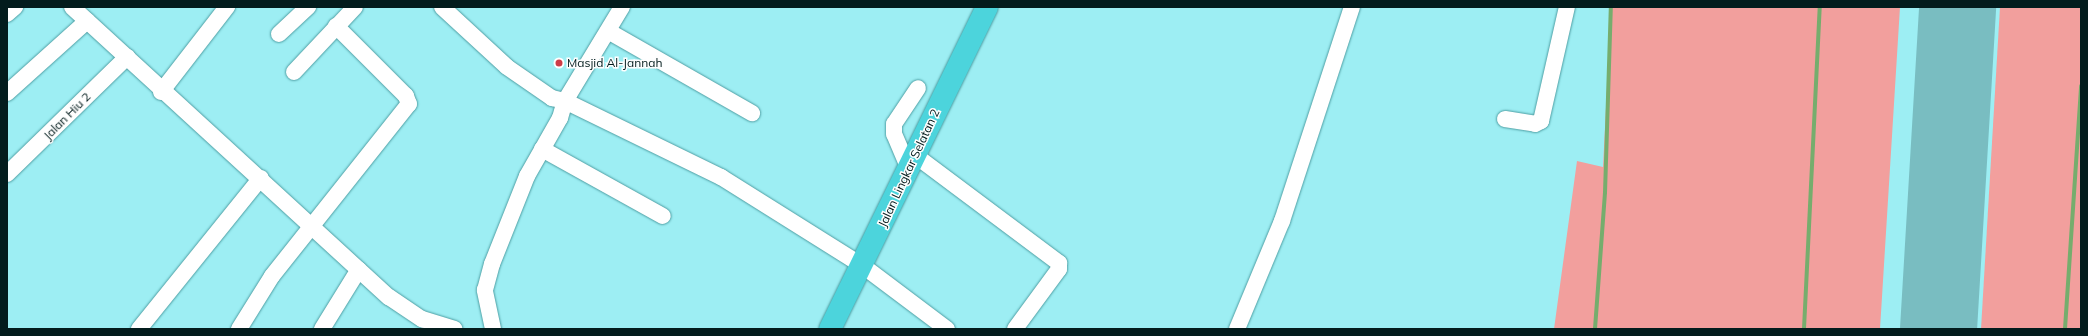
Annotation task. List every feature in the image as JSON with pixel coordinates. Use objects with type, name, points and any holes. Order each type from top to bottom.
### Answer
[{"type":"highway","name":"Jalan Lingkar Selatan 2","points":[[830,329],[863,266],[987,7]]},
{"type":"street","points":[[7,14],[15,7]]},
{"type":"street","points":[[72,7],[161,92],[261,178],[389,297],[422,319],[454,329]]},
{"type":"street","points":[[161,92],[227,7]]},
{"type":"street","points":[[279,34],[308,7]]},
{"type":"street","points":[[294,72],[355,7]]},
{"type":"street","points":[[442,7],[507,67],[552,98],[565,101],[721,177],[863,266],[947,329]]},
{"type":"street","points":[[493,329],[485,290],[509,218],[542,149],[560,118],[565,101],[622,7]]},
{"type":"street","points":[[1237,329],[1282,221],[1352,7]]},
{"type":"street","points":[[1505,119],[1535,124],[1541,121],[1567,7]]},
{"type":"street","points":[[7,93],[87,21]]},
{"type":"street","points":[[239,329],[272,276],[409,104],[406,96],[336,26]]},
{"type":"street","points":[[608,31],[752,113]]},
{"type":"street","name":"Jalan Hiu 2","points":[[7,174],[126,57]]},
{"type":"street","points":[[918,88],[894,124],[894,134],[912,162],[1059,263],[1059,269],[1015,329]]},
{"type":"street","points":[[542,149],[663,216]]},
{"type":"street","points":[[139,329],[261,178]]},
{"type":"street","points":[[322,329],[359,268]]},
{"type":"shaded area","points":[[1611,7],[1900,7],[1880,329],[1554,329],[1577,161],[1603,167]]},
{"type":"shaded area","points":[[2000,7],[2081,7],[2081,329],[1981,329]]},
{"type":"waterway","points":[[1595,329],[1605,193],[1611,7]]},
{"type":"waterway","points":[[1804,329],[1820,7]]},
{"type":"waterway","points":[[2065,329],[2081,87]]},
{"type":"runway","points":[[1938,329],[1957,7]]},
{"type":"place","name":"Masjid Al-Jannah","points":[[559,63]]}]
